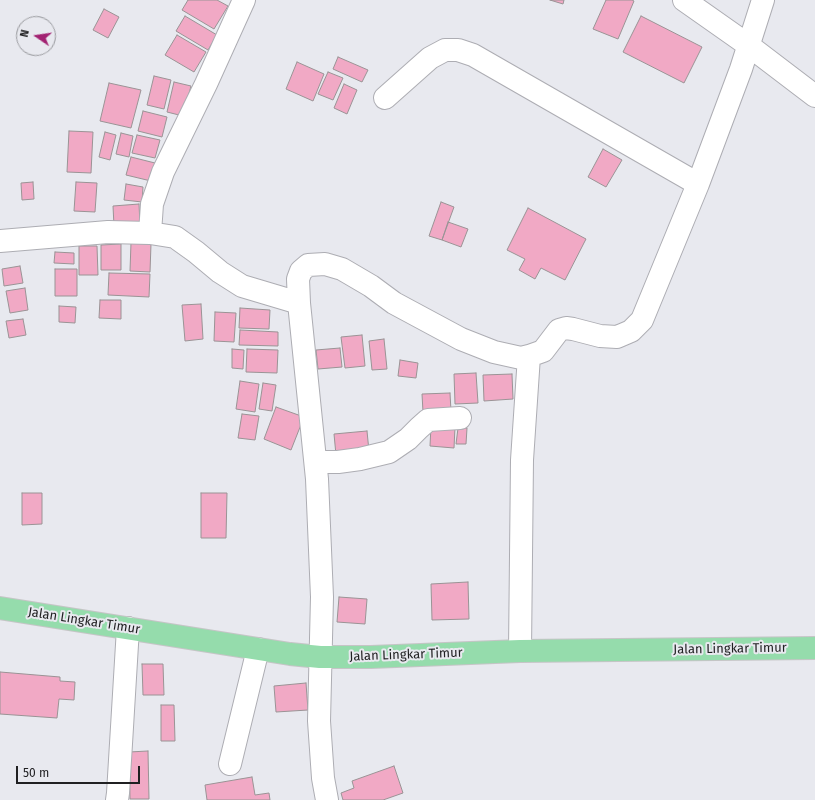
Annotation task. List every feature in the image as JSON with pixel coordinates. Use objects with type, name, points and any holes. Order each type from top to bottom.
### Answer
[{"type":"highway","name":"Jalan Lingkar Timur","points":[[0,608],[258,649],[320,657],[371,657],[520,651],[815,648]]},
{"type":"street","points":[[150,233],[152,204],[163,172],[206,84],[244,0]]},
{"type":"street","points":[[684,0],[815,96]]},
{"type":"street","points":[[327,800],[323,778],[319,720],[322,597],[316,462],[299,303],[298,279],[301,271],[308,265],[325,264],[342,269],[371,286],[394,303],[461,339],[494,352],[521,358],[542,351],[559,330],[566,328],[600,336],[617,337],[631,331],[642,320],[698,184],[741,69],[763,0]]},
{"type":"street","points":[[385,98],[430,58],[445,50],[458,50],[473,56],[698,184]]},
{"type":"street","points":[[0,241],[108,232],[150,233],[175,237],[220,272],[242,286],[299,303]]},
{"type":"street","points":[[520,651],[522,460],[529,356]]},
{"type":"street","points":[[316,462],[338,462],[360,459],[389,452],[408,439],[428,420],[460,418]]},
{"type":"street","points":[[116,800],[118,793],[128,628]]},
{"type":"street","points":[[230,764],[258,649]]},
{"type":"building","points":[[188,0],[217,0],[228,6],[214,29],[182,10]]},
{"type":"building","points":[[550,0],[564,0],[563,4]]},
{"type":"building","points":[[606,0],[634,1],[618,39],[593,29]]},
{"type":"building","points":[[104,9],[119,17],[108,38],[93,30]]},
{"type":"building","points":[[185,16],[217,35],[208,50],[176,31]]},
{"type":"building","points":[[641,16],[702,47],[684,83],[623,52]]},
{"type":"building","points":[[177,35],[206,52],[194,72],[165,55]]},
{"type":"building","points":[[338,57],[368,70],[362,82],[333,69]]},
{"type":"building","points":[[297,62],[324,74],[313,101],[286,89]]},
{"type":"building","points":[[328,72],[343,78],[333,100],[318,94]]},
{"type":"building","points":[[154,76],[171,80],[164,109],[147,105]]},
{"type":"building","points":[[174,82],[191,86],[183,116],[167,112]]},
{"type":"building","points":[[109,83],[141,90],[131,128],[100,121]]},
{"type":"building","points":[[344,84],[357,90],[347,114],[334,108]]},
{"type":"building","points":[[143,111],[167,117],[162,137],[138,131]]},
{"type":"building","points":[[69,131],[93,132],[91,173],[67,172]]},
{"type":"building","points":[[105,132],[116,135],[110,160],[99,157]]},
{"type":"building","points":[[121,133],[133,136],[129,157],[116,154]]},
{"type":"building","points":[[137,135],[160,140],[155,158],[132,153]]},
{"type":"building","points":[[603,149],[622,160],[606,187],[588,177]]},
{"type":"building","points":[[131,157],[155,163],[151,181],[126,175]]},
{"type":"building","points":[[33,182],[34,199],[22,200],[21,183]]},
{"type":"building","points":[[76,182],[97,183],[95,212],[74,211]]},
{"type":"building","points":[[126,184],[143,187],[142,202],[124,200]]},
{"type":"building","points":[[441,202],[454,207],[442,240],[429,236]]},
{"type":"building","points":[[139,204],[140,224],[114,226],[113,206]]},
{"type":"building","points":[[528,208],[586,239],[565,280],[541,268],[535,279],[519,270],[525,259],[507,250]]},
{"type":"building","points":[[448,222],[468,229],[461,247],[442,240]]},
{"type":"building","points":[[131,243],[151,244],[150,272],[130,271]]},
{"type":"building","points":[[121,244],[121,270],[101,270],[101,245]]},
{"type":"building","points":[[79,246],[97,246],[98,275],[79,275]]},
{"type":"building","points":[[55,252],[74,253],[74,264],[54,263]]},
{"type":"building","points":[[20,266],[23,283],[4,286],[2,269]]},
{"type":"building","points":[[55,269],[77,269],[77,296],[55,296]]},
{"type":"building","points":[[109,273],[150,274],[149,297],[108,295]]},
{"type":"building","points":[[25,288],[28,310],[10,313],[6,291]]},
{"type":"building","points":[[100,300],[121,300],[121,319],[99,318]]},
{"type":"building","points":[[201,304],[203,339],[185,341],[182,305]]},
{"type":"building","points":[[59,306],[76,307],[75,323],[59,322]]},
{"type":"building","points":[[240,308],[270,310],[269,329],[239,328]]},
{"type":"building","points":[[215,312],[236,313],[234,342],[214,341]]},
{"type":"building","points":[[23,319],[26,335],[9,338],[6,321]]},
{"type":"building","points":[[240,330],[278,332],[278,346],[239,345]]},
{"type":"building","points":[[362,335],[365,366],[345,368],[341,337]]},
{"type":"building","points":[[384,339],[387,369],[372,370],[369,341]]},
{"type":"building","points":[[340,348],[342,367],[318,369],[316,350]]},
{"type":"building","points":[[232,349],[244,350],[243,369],[232,368]]},
{"type":"building","points":[[247,349],[278,350],[277,373],[246,372]]},
{"type":"building","points":[[400,360],[418,363],[416,378],[398,376]]},
{"type":"building","points":[[476,373],[478,403],[455,404],[454,374]]},
{"type":"building","points":[[512,374],[513,399],[484,401],[483,375]]},
{"type":"building","points":[[240,381],[259,384],[255,412],[236,409]]},
{"type":"building","points":[[263,383],[276,385],[272,411],[259,409]]},
{"type":"building","points":[[450,393],[451,411],[423,412],[422,394]]},
{"type":"building","points":[[276,407],[304,417],[291,450],[264,439]]},
{"type":"building","points":[[242,414],[259,416],[255,440],[238,438]]},
{"type":"building","points":[[431,426],[455,427],[454,448],[430,446]]},
{"type":"building","points":[[458,428],[467,428],[466,444],[456,444]]},
{"type":"building","points":[[367,431],[369,451],[336,455],[334,434]]},
{"type":"building","points":[[22,493],[42,493],[42,524],[22,525]]},
{"type":"building","points":[[201,493],[227,493],[226,538],[201,538]]},
{"type":"building","points":[[468,582],[469,619],[432,620],[431,584]]},
{"type":"building","points":[[339,597],[367,599],[365,624],[337,622]]},
{"type":"building","points":[[142,664],[163,664],[164,695],[143,695]]},
{"type":"building","points":[[0,672],[60,677],[60,681],[75,682],[74,700],[59,699],[57,718],[0,714]]},
{"type":"building","points":[[306,683],[308,710],[276,712],[274,686]]},
{"type":"building","points":[[161,705],[174,705],[175,741],[161,741]]},
{"type":"building","points":[[148,751],[149,799],[130,799],[129,752]]},
{"type":"building","points":[[394,766],[403,793],[383,800],[343,800],[341,793],[354,788],[352,781]]},
{"type":"building","points":[[252,777],[255,795],[269,793],[270,800],[207,800],[205,785]]}]
